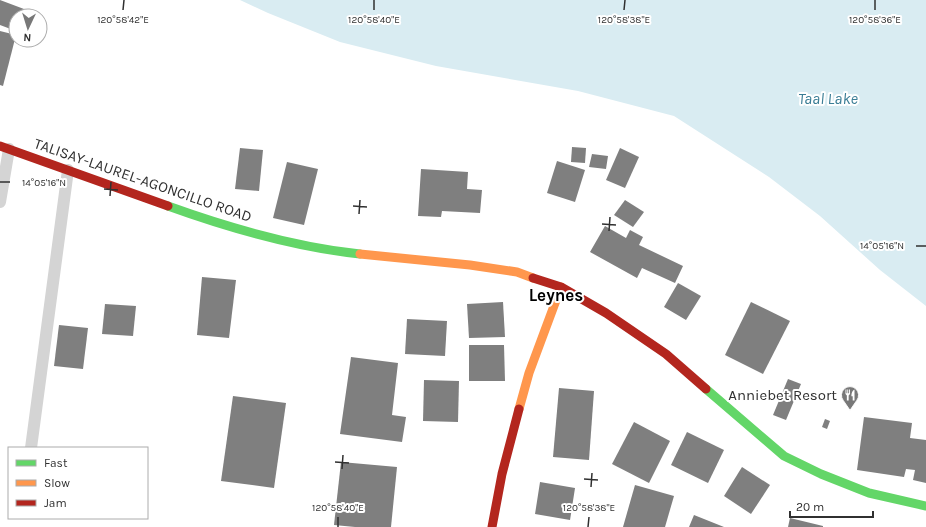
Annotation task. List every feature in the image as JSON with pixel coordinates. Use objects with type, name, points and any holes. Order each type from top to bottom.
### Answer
[{"type":"main road","name":"TALISAY-LAUREL-AGONCILLO ROAD","points":[[4,147],[187,213],[249,232],[334,251],[470,264],[517,272],[561,287],[606,313],[666,354],[784,456],[821,474],[869,493],[926,506]]},
{"type":"main road","points":[[492,527],[502,474],[529,373],[561,287]]},
{"type":"lane","points":[[0,202],[4,147]]},
{"type":"lane","points":[[30,447],[68,170]]},
{"type":"water","name":"Taal Lake","points":[[240,0],[926,0],[926,306],[880,270],[820,216],[769,177],[674,116],[578,91],[436,66],[340,42]]},
{"type":"building","points":[[0,0],[21,8],[8,8],[8,28],[0,25]]},
{"type":"building","points":[[0,31],[8,33],[8,48],[13,48],[3,86],[0,85]]},
{"type":"building","points":[[572,147],[586,148],[585,163],[571,162]]},
{"type":"building","points":[[240,148],[263,150],[259,191],[235,189]]},
{"type":"building","points":[[620,148],[639,157],[625,188],[606,180]]},
{"type":"building","points":[[592,154],[608,156],[606,169],[589,167]]},
{"type":"building","points":[[557,161],[585,170],[575,202],[547,193]]},
{"type":"building","points":[[287,162],[318,169],[304,225],[273,218]]},
{"type":"building","points":[[421,169],[468,172],[467,189],[482,190],[480,213],[442,211],[441,217],[418,216]]},
{"type":"building","points":[[625,200],[644,212],[633,227],[614,215]]},
{"type":"building","points":[[605,226],[626,238],[630,230],[643,237],[639,245],[683,266],[675,283],[642,268],[637,278],[590,252]]},
{"type":"building","points":[[202,277],[236,280],[229,338],[197,335]]},
{"type":"building","points":[[678,283],[701,296],[686,320],[664,307]]},
{"type":"building","points":[[503,302],[505,337],[469,338],[467,304]]},
{"type":"building","points":[[751,302],[790,321],[763,374],[725,355]]},
{"type":"building","points":[[105,304],[136,306],[133,336],[102,334]]},
{"type":"building","points":[[407,319],[447,321],[445,356],[405,354]]},
{"type":"building","points":[[59,325],[88,328],[83,369],[54,366]]},
{"type":"building","points":[[469,345],[504,345],[505,381],[469,381]]},
{"type":"building","points":[[351,357],[398,363],[392,415],[406,417],[402,442],[340,434]]},
{"type":"building","points":[[788,379],[801,384],[786,420],[773,415]]},
{"type":"building","points":[[424,380],[459,381],[458,422],[423,421]]},
{"type":"building","points":[[559,388],[594,391],[589,460],[553,457]]},
{"type":"building","points":[[233,396],[286,403],[274,488],[221,481]]},
{"type":"building","points":[[864,417],[912,423],[910,438],[926,440],[926,483],[913,480],[915,470],[906,469],[904,477],[857,470]]},
{"type":"building","points":[[825,419],[830,421],[827,429],[822,427]]},
{"type":"building","points":[[634,422],[670,441],[649,483],[612,464]]},
{"type":"building","points":[[687,432],[724,450],[708,483],[671,465]]},
{"type":"building","points":[[341,462],[397,467],[391,527],[355,527],[334,525]]},
{"type":"building","points":[[742,467],[770,485],[751,514],[724,496]]},
{"type":"building","points":[[540,482],[575,488],[570,520],[535,514]]},
{"type":"building","points":[[635,485],[674,496],[665,527],[623,527]]},
{"type":"building","points":[[694,515],[724,527],[689,527]]},
{"type":"building","points":[[790,518],[823,526],[823,527],[788,527]]},
{"type":"traffic: fast","points":[[168,206],[262,236],[311,247],[360,254]]},
{"type":"traffic: fast","points":[[706,389],[784,456],[821,474],[869,493],[926,506]]},
{"type":"traffic: slow","points":[[360,254],[470,265],[517,272],[533,278]]},
{"type":"traffic: slow","points":[[519,409],[529,373],[561,287]]},
{"type":"traffic: jam","points":[[0,146],[168,206]]},
{"type":"traffic: jam","points":[[533,278],[561,287],[606,313],[666,354],[706,389]]},
{"type":"traffic: jam","points":[[492,527],[502,474],[519,409]]},
{"type":"place","name":"Anniebet Resort","points":[[850,410]]},
{"type":"district","name":"Leynes","points":[[556,295]]}]
